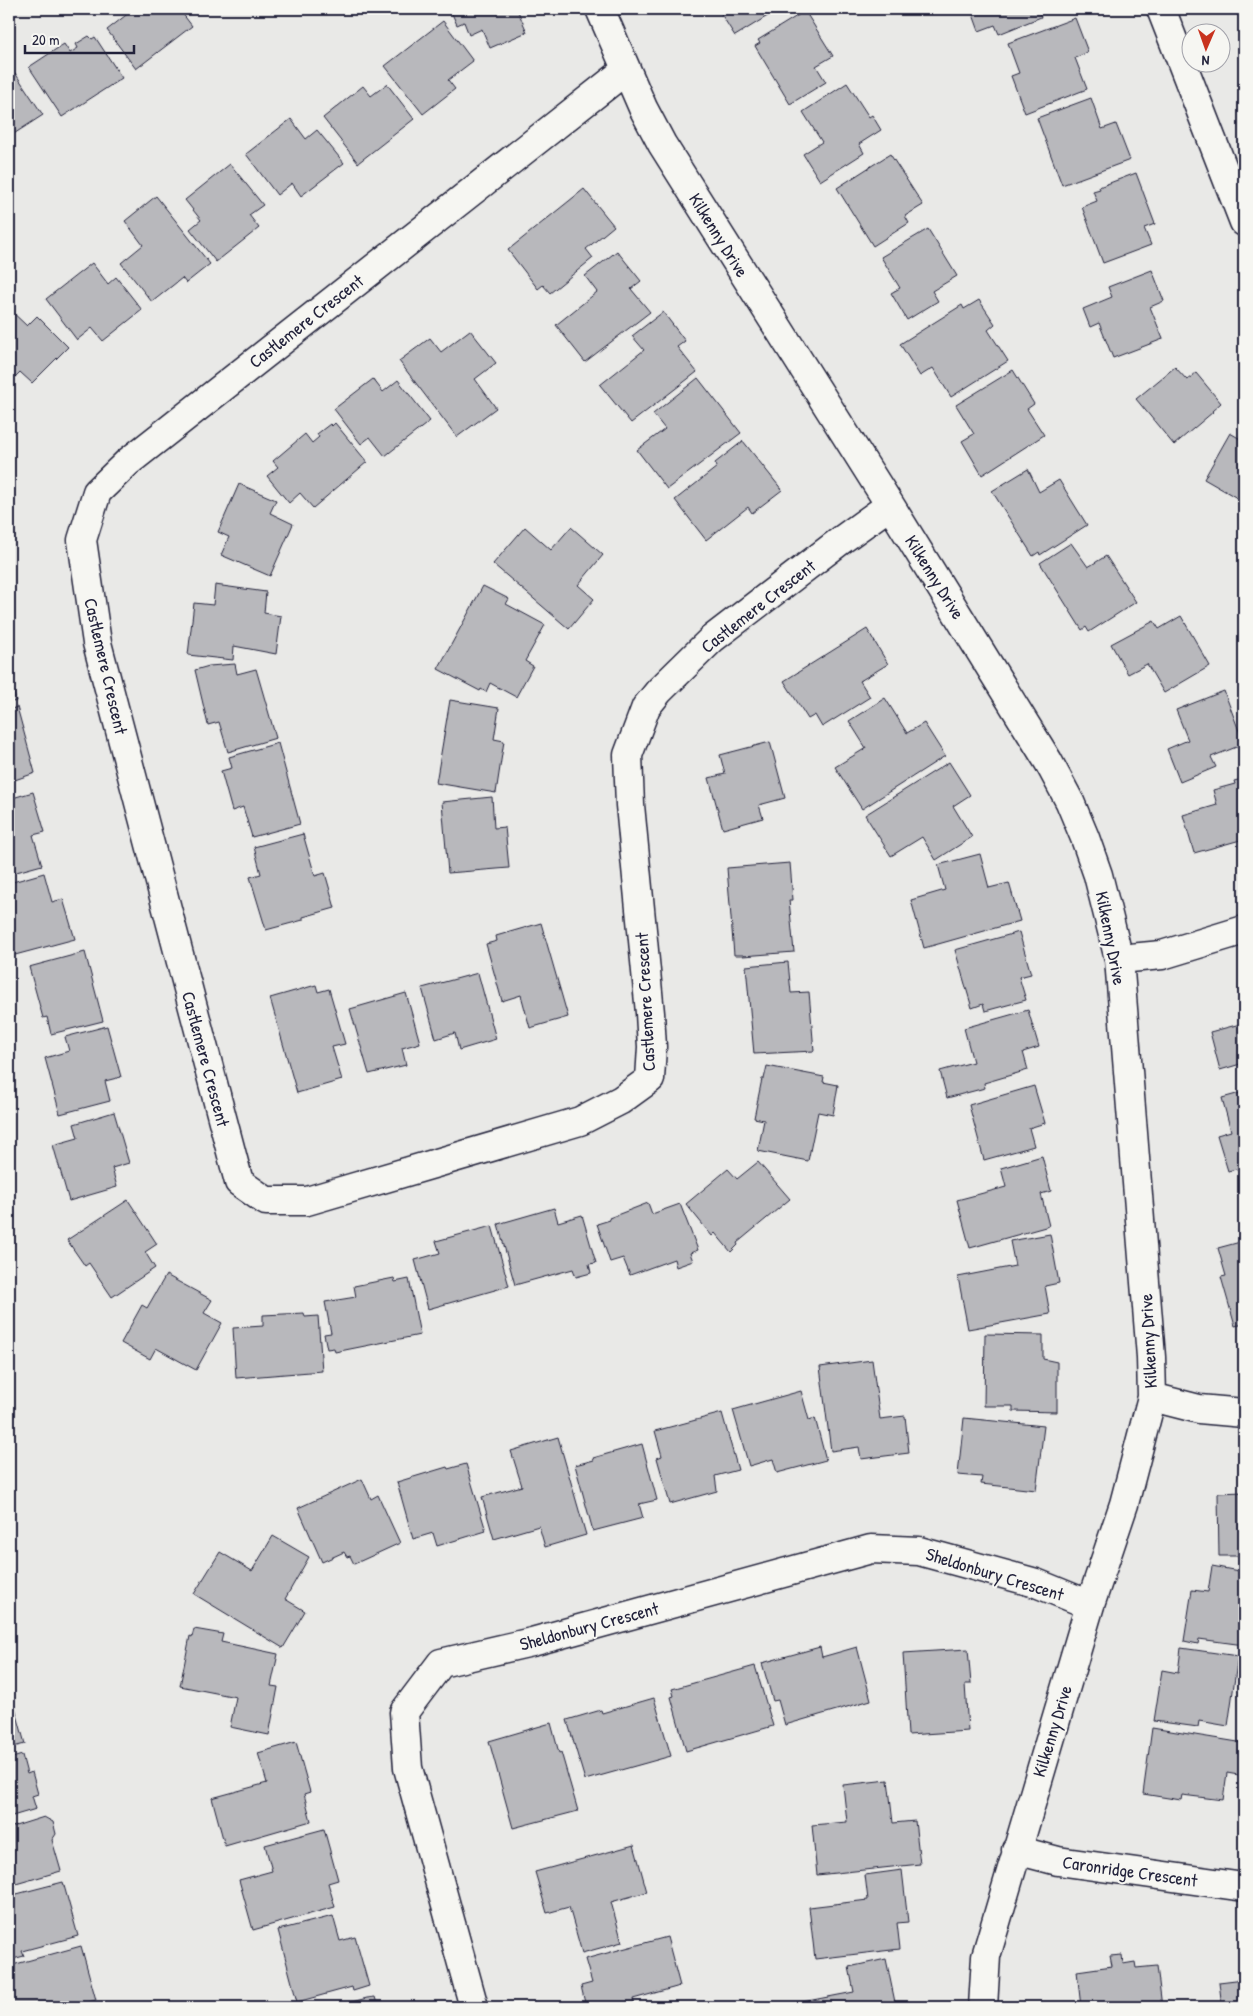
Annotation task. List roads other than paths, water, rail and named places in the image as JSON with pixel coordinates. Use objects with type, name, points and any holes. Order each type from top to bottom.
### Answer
[{"type":"street","name":"Kilkenny Drive","points":[[600,9],[643,108],[662,144],[890,505],[1048,761],[1070,802],[1098,875],[1119,959],[1151,1357],[1152,1397],[1124,1504],[1090,1604],[986,1956],[983,2007]]},
{"type":"street","points":[[1161,9],[1244,222]]},
{"type":"street","name":"Castlemere Crescent","points":[[626,70],[135,456],[97,492],[82,540],[97,643],[239,1182],[266,1201],[307,1201],[580,1121],[621,1100],[650,1080],[652,1047],[650,1013],[630,805],[628,755],[646,707],[659,691],[712,639],[890,505]]},
{"type":"street","points":[[1119,959],[1162,955],[1244,930]]},
{"type":"street","points":[[1152,1397],[1199,1409],[1244,1413]]},
{"type":"street","name":"Sheldonbury Crescent","points":[[474,2007],[408,1768],[404,1712],[441,1663],[532,1642],[872,1549],[919,1551],[1036,1583],[1090,1604]]},
{"type":"street","name":"Caronridge Crescent","points":[[1016,1850],[1058,1861],[1244,1887]]}]
